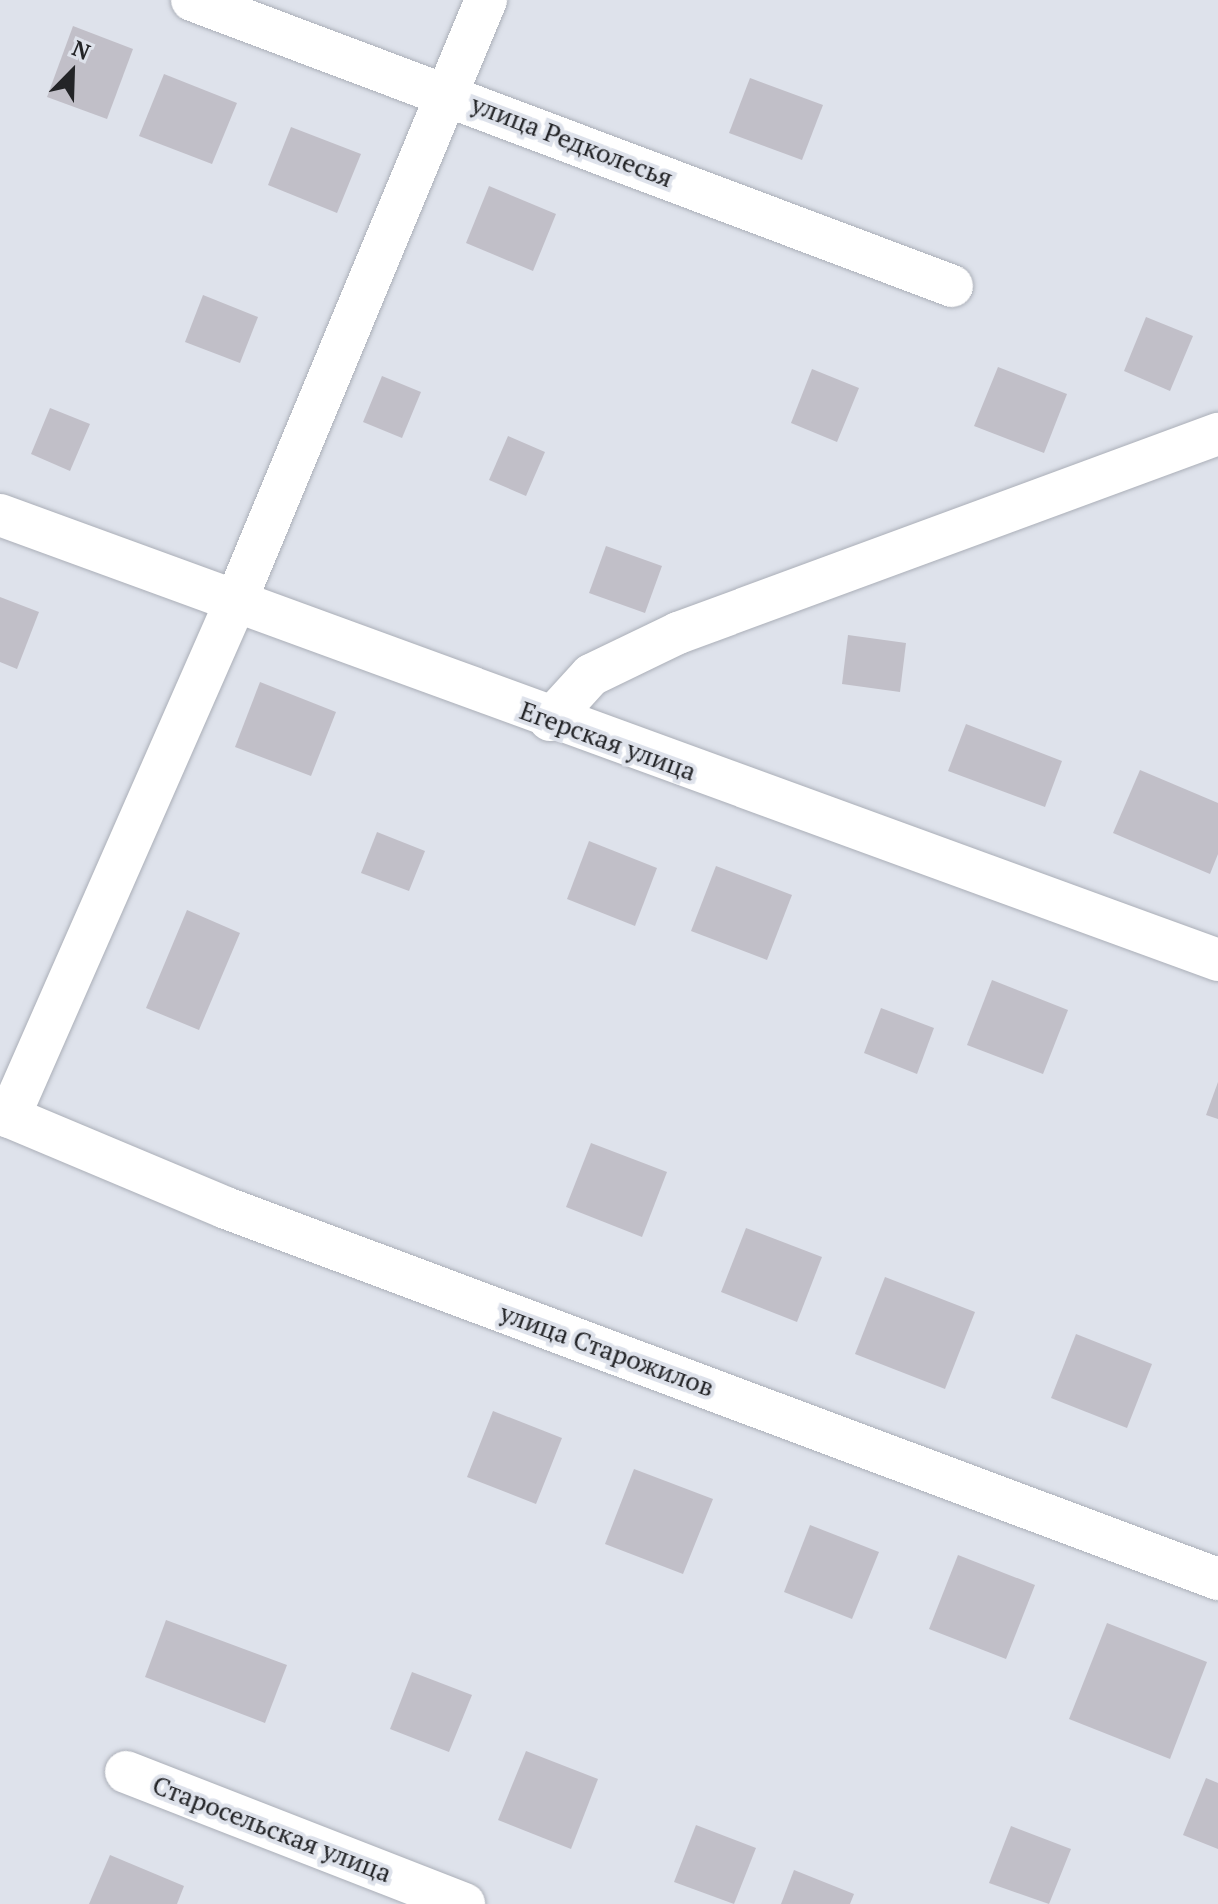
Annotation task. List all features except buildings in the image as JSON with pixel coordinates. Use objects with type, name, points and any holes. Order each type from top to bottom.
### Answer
[{"type":"street","name":"улица Редколесья","points":[[192,0],[448,93],[952,286]]},
{"type":"street","points":[[5,1115],[235,603],[486,0]]},
{"type":"street","points":[[550,720],[591,675],[678,633],[1218,434]]},
{"type":"street","name":"Егерская улица","points":[[0,515],[550,720],[1218,960]]},
{"type":"street","name":"улица Старожилов","points":[[5,1115],[226,1208],[1218,1579]]},
{"type":"street","name":"Старосельская улица","points":[[126,1772],[464,1904]]}]
